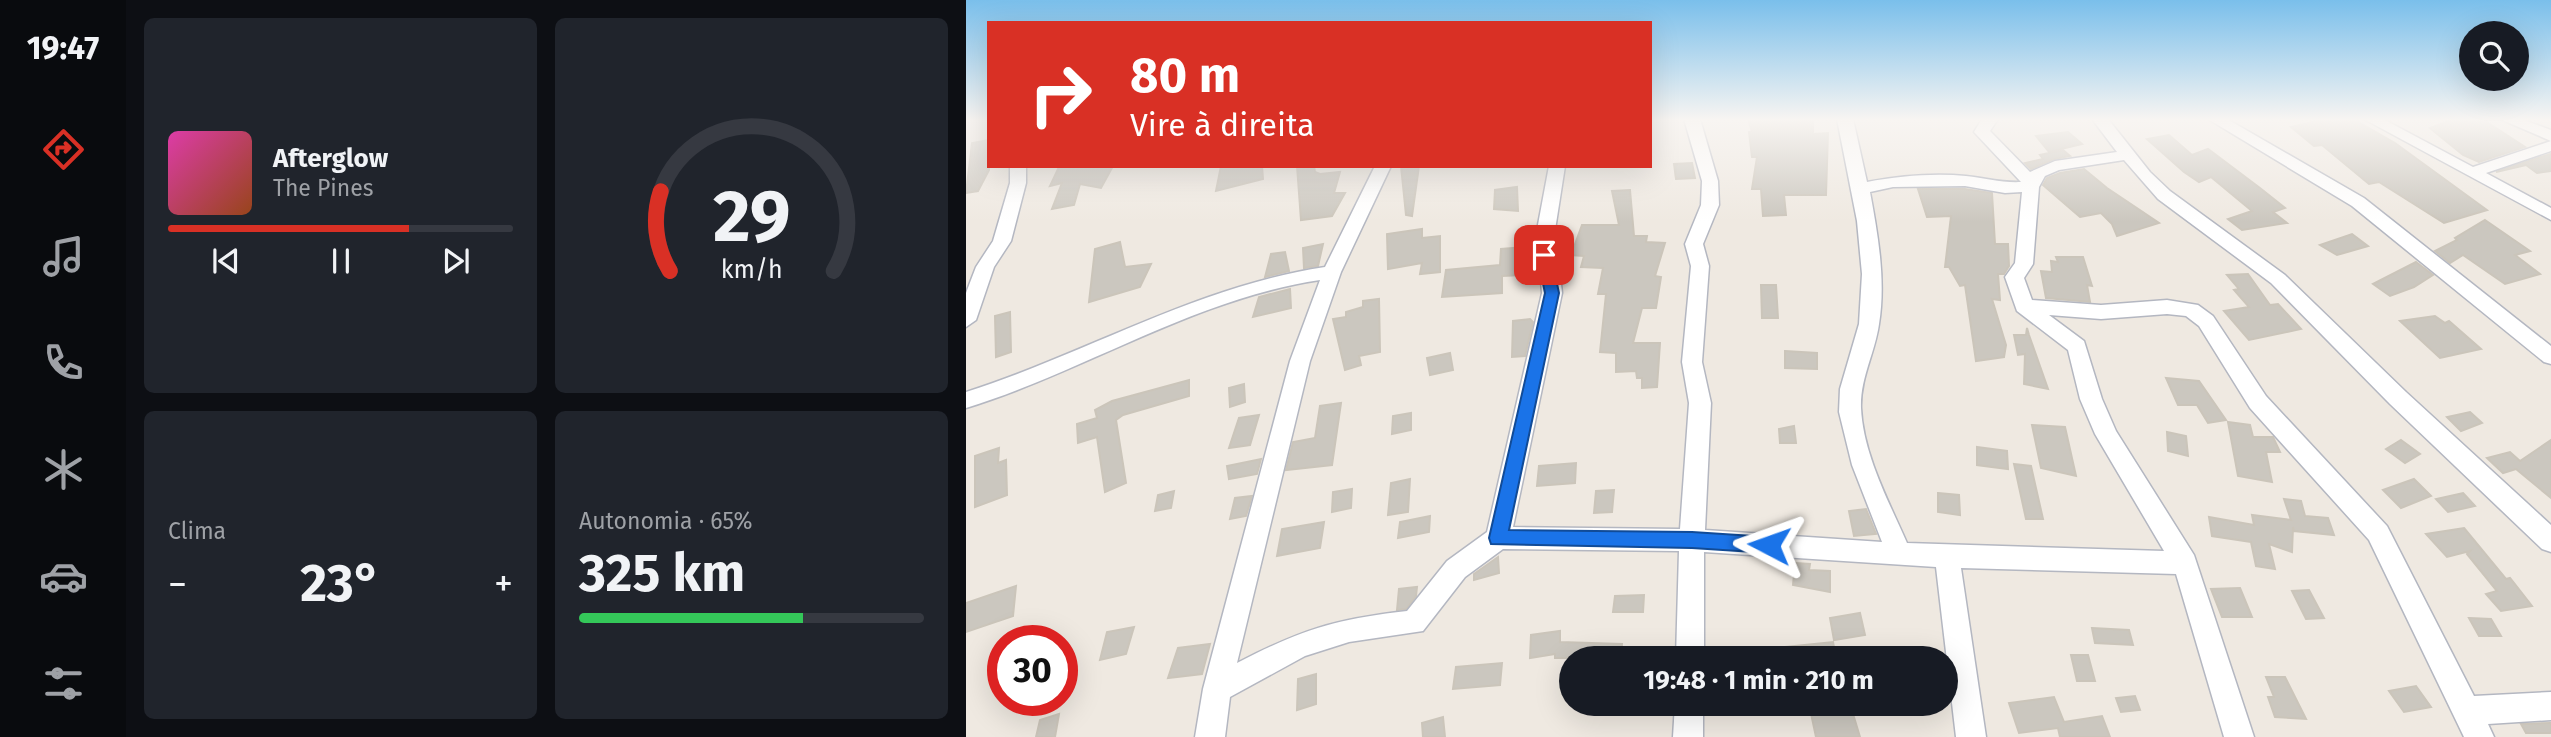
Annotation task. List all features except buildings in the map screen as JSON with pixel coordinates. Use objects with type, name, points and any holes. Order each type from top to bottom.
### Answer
[{"type":"street","points":[[1690,646],[1692,540],[1700,403],[1692,362],[1700,266],[1694,244],[1710,205],[1710,181],[1702,153]]},
{"type":"street","points":[[1852,153],[1870,268],[1869,324],[1853,376],[1850,412],[1876,497],[1899,553]]},
{"type":"street","points":[[2002,153],[2031,185]]},
{"type":"street","points":[[2275,153],[2358,202],[2551,357]]},
{"type":"street","points":[[2438,153],[2551,215]]},
{"type":"street","points":[[2474,172],[2529,153]]},
{"type":"street","points":[[2239,737],[2185,563],[2106,434],[2091,399],[2077,345],[2024,306],[2018,296],[2014,277],[2024,264],[2031,185],[2038,173],[2055,166],[2127,155],[2164,195],[2278,279],[2398,398],[2551,541]]},
{"type":"street","points":[[966,320],[985,267],[1002,241],[1018,183],[1018,168]]},
{"type":"street","points":[[1210,737],[1217,689],[1300,360],[1332,272],[1382,168]]},
{"type":"street","points":[[1498,538],[1552,293],[1544,255],[1546,219],[1557,168]]},
{"type":"street","points":[[1859,189],[1893,182],[1965,181],[2005,188],[2031,185]]},
{"type":"street","points":[[966,400],[1029,378],[1194,307],[1263,282],[1332,272]]},
{"type":"street","points":[[2024,306],[2101,312],[2167,307],[2190,310],[2206,321],[2258,401],[2378,533],[2479,737]]},
{"type":"street","points":[[1217,689],[1299,645],[1349,630],[1413,622],[1456,569],[1498,538],[1692,540],[1947,556],[2185,563]]},
{"type":"street","points":[[1947,556],[1971,737]]},
{"type":"street","points":[[2467,711],[2551,706]]},
{"type":"street","points":[[1688,737],[1689,716]]},
{"type":"route","points":[[1544,255],[1552,293],[1498,538],[1692,540],[1769,545]]}]
